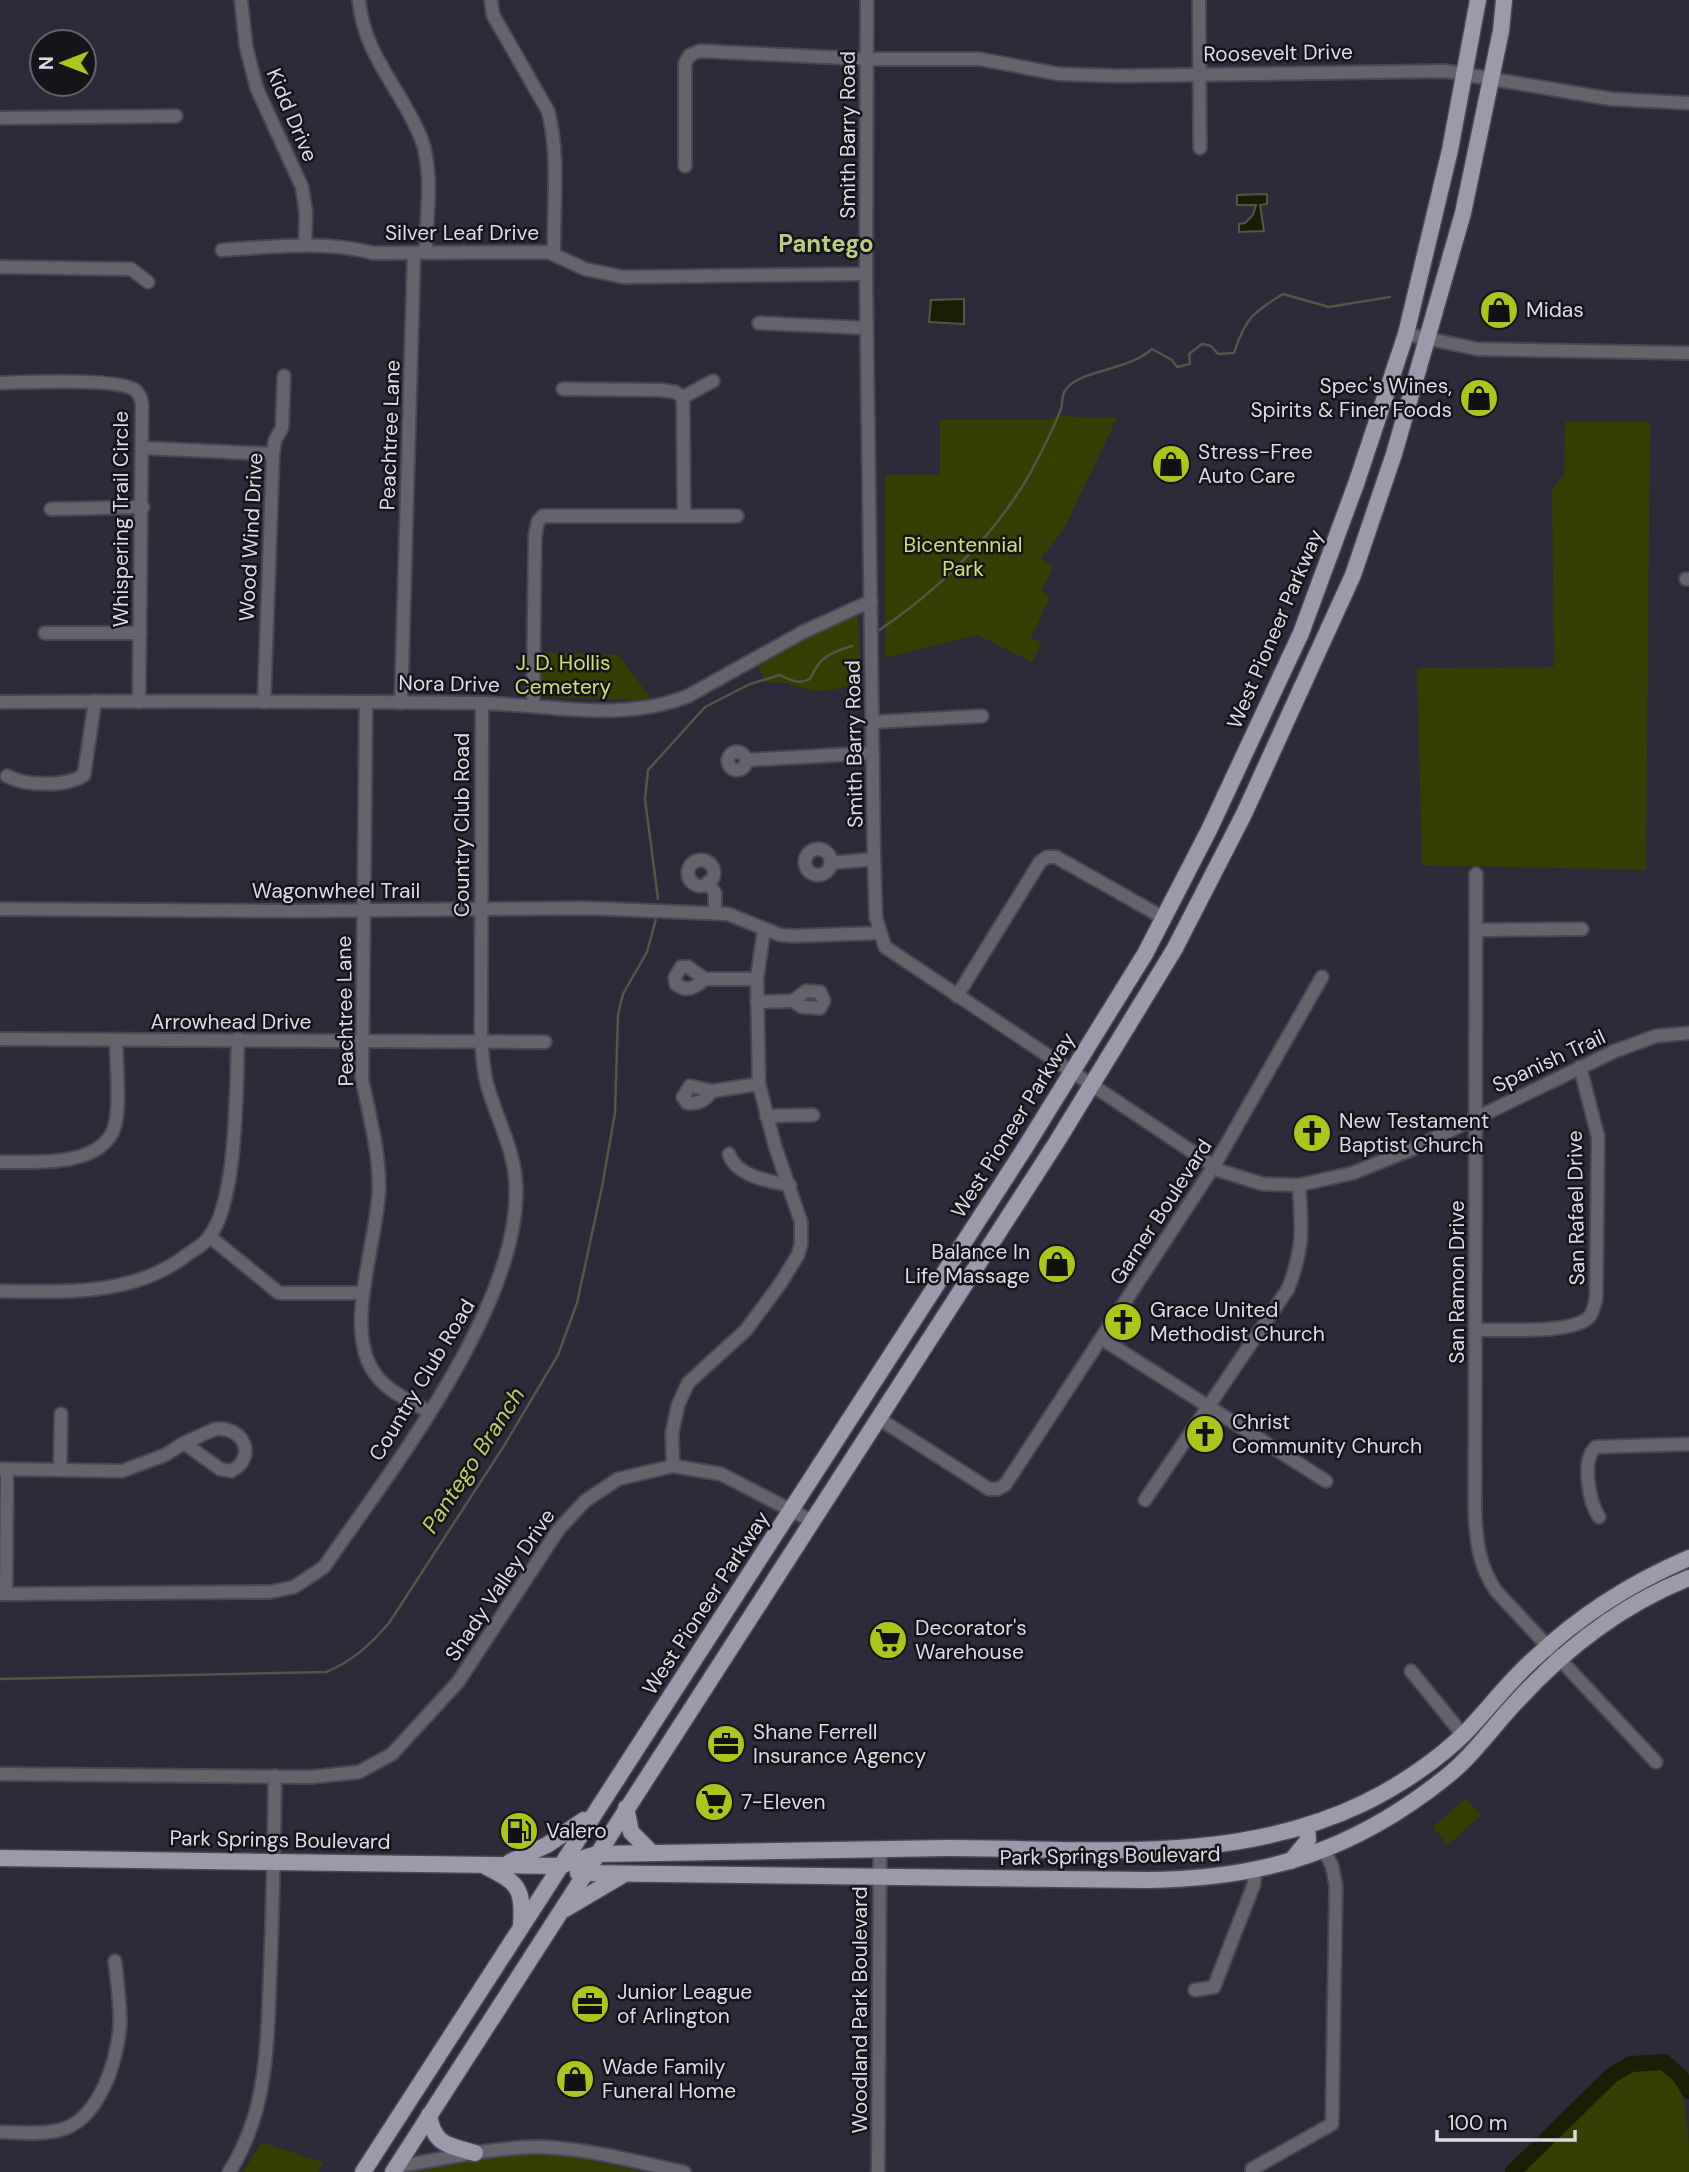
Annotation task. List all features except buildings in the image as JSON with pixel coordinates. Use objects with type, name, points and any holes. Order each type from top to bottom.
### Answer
[{"type":"main road","name":"West Pioneer Parkway","points":[[363,2172],[1073,1071],[1164,918],[1228,793],[1301,633],[1406,334],[1422,274],[1478,0]]},
{"type":"main road","name":"West Pioneer Parkway","points":[[394,2169],[1092,1084],[1174,950],[1270,762],[1353,575],[1429,339],[1463,213],[1491,79],[1504,0]]},
{"type":"main road","name":"Park Springs Boulevard","points":[[0,1858],[559,1866],[597,1854],[735,1850],[1207,1848],[1238,1844],[1307,1826],[1364,1803],[1392,1787],[1463,1735],[1547,1647],[1577,1621],[1647,1578],[1689,1558]]},
{"type":"main road","name":"Park Springs Boulevard","points":[[559,1866],[583,1875],[879,1879],[1175,1880],[1255,1872],[1289,1863],[1375,1828],[1447,1776],[1519,1698],[1603,1623],[1689,1578]]},
{"type":"main road","points":[[626,1808],[631,1832],[652,1853]]},
{"type":"main road","points":[[503,1865],[547,1846],[595,1812]]},
{"type":"main road","points":[[1289,1863],[1308,1840],[1307,1826]]},
{"type":"main road","points":[[1040,1848],[1041,1879]]},
{"type":"main road","points":[[735,1850],[735,1877]]},
{"type":"main road","points":[[482,1864],[516,1884],[522,1895],[521,1926]]},
{"type":"main road","points":[[558,1915],[577,1900],[623,1875]]},
{"type":"main road","points":[[429,2115],[432,2131],[441,2142],[475,2153]]},
{"type":"street","name":"Kidd Drive","points":[[241,0],[246,46],[257,89],[302,187],[306,213],[305,245]]},
{"type":"street","name":"Peachtree Lane","points":[[359,0],[360,15],[380,68],[422,140],[426,162],[401,703]]},
{"type":"street","points":[[491,0],[494,15],[548,111],[552,125],[555,152],[554,254]]},
{"type":"street","name":"Smith Barry Road","points":[[867,0],[866,274],[874,859],[879,933]]},
{"type":"street","points":[[1199,0],[1200,148]]},
{"type":"street","name":"Roosevelt Drive","points":[[685,166],[685,63],[690,55],[700,51],[867,59],[980,59],[1059,74],[1401,70],[1465,74],[1611,99],[1689,103]]},
{"type":"street","points":[[0,118],[176,116]]},
{"type":"street","name":"Silver Leaf Drive","points":[[222,250],[305,245],[348,246],[373,253],[507,251],[554,254],[585,269],[623,277],[866,274]]},
{"type":"street","points":[[0,267],[131,269],[148,282]]},
{"type":"street","points":[[760,323],[867,328]]},
{"type":"street","points":[[1406,334],[1477,349],[1689,353]]},
{"type":"street","name":"Wood Wind Drive","points":[[264,702],[272,454],[282,428],[284,376]]},
{"type":"street","points":[[683,397],[713,382]]},
{"type":"street","name":"Whispering Trail Circle","points":[[0,383],[110,384],[133,388],[142,404],[139,702]]},
{"type":"street","points":[[563,389],[660,390],[675,392],[683,397]]},
{"type":"street","points":[[683,397],[684,516]]},
{"type":"street","points":[[143,448],[272,454]]},
{"type":"street","points":[[51,509],[143,507]]},
{"type":"street","points":[[533,706],[535,536],[538,521],[543,516],[554,513],[737,516]]},
{"type":"street","name":"Nora Drive","points":[[0,702],[482,703],[626,711],[669,703],[803,632],[871,601]]},
{"type":"street","points":[[45,632],[140,633]]},
{"type":"street","points":[[7,776],[17,782],[65,783],[83,775],[94,701]]},
{"type":"street","name":"Peachtree Lane","points":[[366,702],[362,1079],[374,1135],[379,1185],[376,1233],[363,1293],[364,1353],[375,1375],[387,1387],[429,1412]]},
{"type":"street","name":"Country Club Road","points":[[3,1594],[270,1592],[294,1587],[324,1567],[429,1412],[488,1309],[515,1208],[515,1166],[486,1082],[481,1041],[482,703]]},
{"type":"street","points":[[873,722],[982,716]]},
{"type":"street","points":[[746,760],[873,753]]},
{"type":"street","points":[[957,996],[1040,862],[1047,857],[1056,857],[1164,918]]},
{"type":"street","points":[[830,863],[874,859]]},
{"type":"street","name":"San Ramon Drive","points":[[1476,874],[1475,1511],[1478,1552],[1486,1577],[1496,1591],[1656,1762]]},
{"type":"street","points":[[708,882],[715,894],[715,913]]},
{"type":"street","name":"Wagonwheel Trail","points":[[0,909],[584,908],[715,913],[737,917],[780,935],[814,937],[879,933]]},
{"type":"street","points":[[673,1466],[672,1433],[678,1405],[688,1383],[746,1330],[798,1255],[801,1222],[766,1116],[760,1084],[757,979],[764,929]]},
{"type":"street","points":[[1476,930],[1582,929]]},
{"type":"street","points":[[879,933],[890,952],[1214,1166],[1245,1180],[1299,1185],[1302,1240],[1300,1258],[1288,1289],[1145,1500]]},
{"type":"street","name":"Garner Boulevard","points":[[878,1418],[994,1489],[1004,1485],[1214,1166],[1322,977]]},
{"type":"street","points":[[705,979],[757,979]]},
{"type":"street","points":[[757,1002],[793,1000]]},
{"type":"street","name":"Spanish Trail","points":[[1299,1185],[1353,1173],[1410,1150],[1639,1041],[1689,1033]]},
{"type":"street","name":"Arrowhead Drive","points":[[0,1039],[545,1042]]},
{"type":"street","points":[[0,1291],[73,1293],[118,1285],[172,1267],[209,1237],[230,1178],[238,1039]]},
{"type":"street","points":[[0,1162],[73,1158],[104,1144],[113,1132],[116,1119],[116,1041]]},
{"type":"street","name":"San Rafael Drive","points":[[1476,1330],[1561,1328],[1577,1324],[1591,1314],[1596,1300],[1598,1137],[1580,1067]]},
{"type":"street","points":[[712,1091],[760,1084]]},
{"type":"street","points":[[766,1116],[813,1115]]},
{"type":"street","points":[[729,1154],[732,1162],[762,1180],[790,1185]]},
{"type":"street","points":[[209,1237],[279,1293],[363,1293]]},
{"type":"street","points":[[1102,1339],[1326,1481]]},
{"type":"street","points":[[60,1469],[61,1414]]},
{"type":"street","points":[[3,1594],[4,1469],[122,1471],[165,1455],[184,1444],[225,1429],[236,1431],[242,1436],[245,1452],[241,1463],[231,1471],[220,1469],[184,1444]]},
{"type":"street","points":[[1599,1517],[1591,1503],[1589,1457],[1597,1447],[1689,1444]]},
{"type":"street","name":"Shady Valley Drive","points":[[0,1774],[337,1776],[359,1772],[392,1754],[457,1682],[573,1513],[618,1479],[673,1466],[721,1474],[812,1521]]},
{"type":"street","points":[[1411,1671],[1463,1735]]},
{"type":"street","points":[[229,2172],[242,2153],[255,2121],[266,2056],[275,1776]]},
{"type":"street","name":"Woodland Park Boulevard","points":[[878,2172],[880,1849]]},
{"type":"street","points":[[1252,2169],[1332,2124],[1336,1886],[1332,1866],[1324,1850]]},
{"type":"street","points":[[1195,1990],[1214,1987],[1254,1884],[1255,1872]]},
{"type":"street","points":[[0,2132],[62,2130],[78,2120],[92,2105],[102,2089],[117,2046],[120,2020],[115,1961]]},
{"type":"street","points":[[394,2169],[475,2153],[536,2147],[571,2150],[684,2172]]},
{"type":"green space","name":"Bicentennial Park","points":[[1058,416],[1117,418],[1064,529],[1041,558],[1053,567],[1041,591],[1050,596],[1031,638],[1042,643],[1032,662],[977,635],[885,658],[885,475],[940,474],[940,420],[1045,420]]},
{"type":"green space","points":[[1565,422],[1650,422],[1646,870],[1422,865],[1417,668],[1554,667],[1552,489],[1564,475]]},
{"type":"green space","name":"Bicentennial Park","points":[[849,615],[858,617],[861,681],[824,691],[783,683],[766,683],[756,661]]},
{"type":"green space","name":"J. D. Hollis Cemetery","points":[[541,652],[618,655],[651,698],[638,700],[539,697]]},
{"type":"green space","points":[[1466,1798],[1481,1815],[1448,1845],[1433,1827]]},
{"type":"green space","points":[[1647,2061],[1661,2065],[1679,2087],[1687,2120],[1689,2172],[1513,2172],[1612,2075],[1631,2064]]},
{"type":"green space","points":[[262,2142],[324,2163],[318,2172],[243,2172]]},
{"type":"green space","points":[[515,2151],[563,2155],[644,2172],[397,2172]]},
{"type":"shaded area","points":[[1267,194],[1267,204],[1260,205],[1264,231],[1239,232],[1239,224],[1245,223],[1253,215],[1256,205],[1237,205],[1237,195]]},
{"type":"shaded area","points":[[964,299],[964,324],[929,322],[931,300]]},
{"type":"waterway","name":"Pantego Branch","points":[[875,633],[940,583],[997,522],[1028,477],[1061,409],[1064,391],[1073,382],[1131,362],[1152,349],[1172,360],[1177,367],[1190,364],[1189,354],[1202,344],[1211,346],[1218,354],[1234,353],[1246,324],[1264,306],[1283,294],[1329,307],[1390,297]]},
{"type":"waterway","name":"Pantego Branch","points":[[658,899],[645,799],[648,770],[705,707],[750,684],[780,675],[795,681],[806,681],[826,657],[852,646]]},
{"type":"waterway","name":"Pantego Branch","points":[[0,1679],[326,1672],[360,1652],[389,1623],[502,1449],[558,1355],[577,1303],[602,1187],[615,1113],[618,1015],[623,994],[647,952],[657,915]]},
{"type":"waterway","points":[[1513,2172],[1612,2075],[1631,2064],[1664,2062],[1680,2076],[1689,2091]]},
{"type":"place","name":"Midas","points":[[1499,310]]},
{"type":"place","name":"Spec's Wines, Spirits & Finer Foods","points":[[1479,398]]},
{"type":"place","name":"Stress-Free Auto Care","points":[[1171,464]]},
{"type":"place","name":"New Testament Baptist Church","points":[[1312,1133]]},
{"type":"place","name":"Balance In Life Massage","points":[[1057,1264]]},
{"type":"place","name":"Grace United Methodist Church","points":[[1123,1322]]},
{"type":"place","name":"Christ Community Church","points":[[1205,1434]]},
{"type":"place","name":"Decorator's Warehouse","points":[[888,1640]]},
{"type":"place","name":"Shane Ferrell Insurance Agency","points":[[726,1744]]},
{"type":"place","name":"7-Eleven","points":[[714,1802]]},
{"type":"place","name":"Valero","points":[[519,1831]]},
{"type":"place","name":"Junior League of Arlington","points":[[590,2004]]},
{"type":"place","name":"Wade Family Funeral Home","points":[[575,2079]]},
{"type":"district","name":"Pantego","points":[[826,244]]}]
